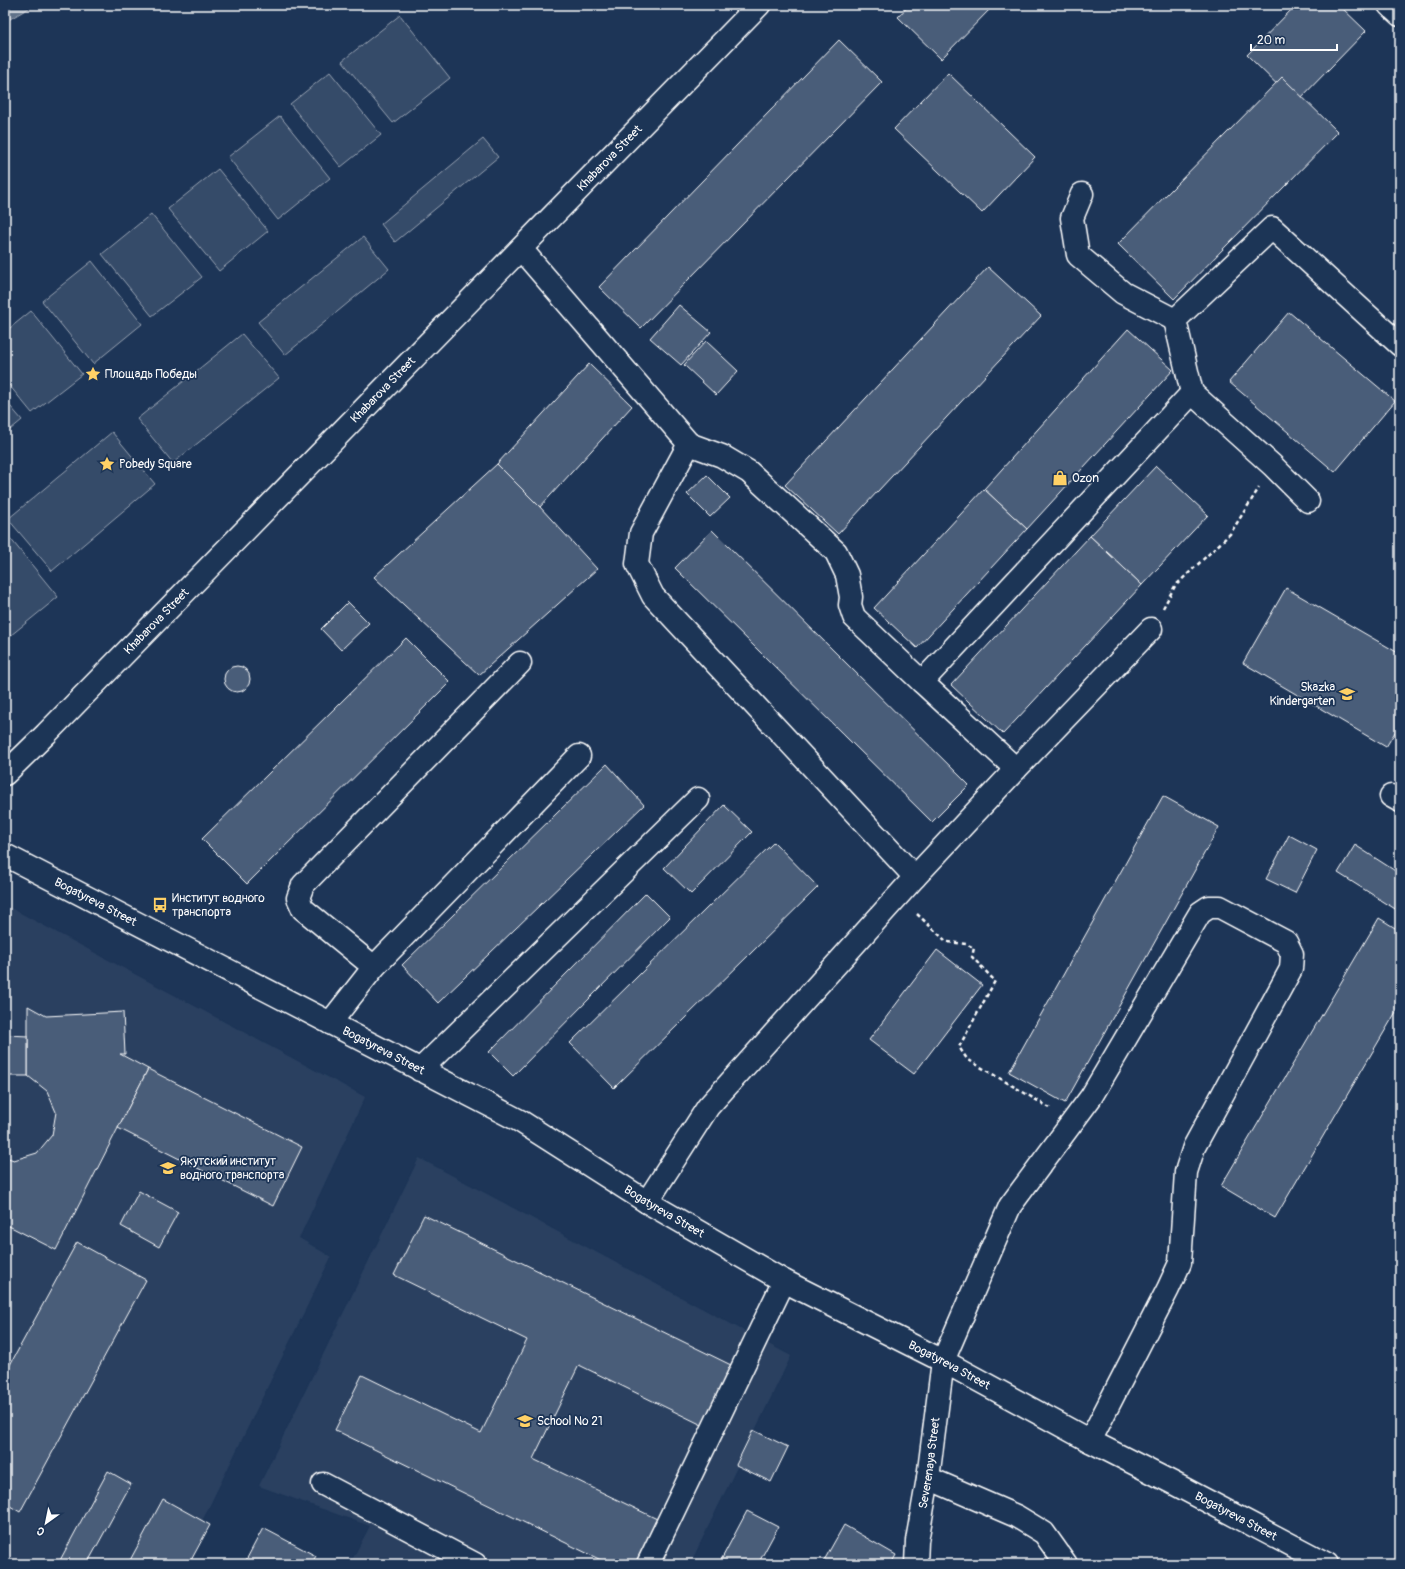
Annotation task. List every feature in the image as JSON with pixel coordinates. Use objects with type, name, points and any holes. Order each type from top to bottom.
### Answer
[{"type":"main road","name":"Khabarova Street","points":[[5,774],[46,734],[759,5]]},
{"type":"main road","points":[[1389,5],[1400,15]]},
{"type":"main road","points":[[1082,194],[1072,218],[1078,255],[1122,293],[1175,320],[1192,393],[1272,465],[1308,501]]},
{"type":"main road","points":[[1175,320],[1272,228],[1400,345]]},
{"type":"main road","points":[[521,249],[689,444],[722,456],[758,479],[836,552],[847,575],[851,597],[850,605],[854,617],[1016,769]]},
{"type":"main road","points":[[922,682],[1192,393]]},
{"type":"main road","points":[[689,444],[641,533],[636,564],[653,596],[915,877]]},
{"type":"main road","points":[[647,1202],[708,1107],[915,877],[1016,769],[1151,629]]},
{"type":"main road","points":[[374,967],[303,909],[298,898],[303,885],[520,663]]},
{"type":"main road","points":[[330,1023],[374,967],[579,756]]},
{"type":"main road","points":[[420,1070],[698,799]]},
{"type":"main road","name":"Bogatyreva Street","points":[[5,855],[520,1122],[647,1202],[784,1281],[944,1361],[1090,1441],[1174,1483],[1327,1564]]},
{"type":"main road","name":"Severenaya Street","points":[[916,1564],[917,1541],[928,1478],[944,1361],[1010,1206],[1091,1097],[1200,913],[1208,907],[1220,907],[1286,942],[1292,954],[1291,969],[1194,1147],[1186,1172],[1180,1262],[1168,1290],[1090,1441]]},
{"type":"main road","points":[[648,1564],[784,1281]]},
{"type":"main road","points":[[928,1478],[1016,1516],[1044,1533],[1066,1564]]},
{"type":"main road","points":[[323,1484],[475,1564]]},
{"type":"path","points":[[1151,629],[1175,586],[1230,534],[1272,465]]},
{"type":"path","points":[[898,897],[947,942],[966,944],[974,948],[972,957],[995,981],[959,1047],[967,1059],[987,1073],[1073,1121]]},
{"type":"shaded area","points":[[5,5],[34,5],[5,22]]},
{"type":"shaded area","points":[[400,15],[450,78],[393,123],[342,61]]},
{"type":"shaded area","points":[[330,72],[381,135],[341,167],[290,104]]},
{"type":"shaded area","points":[[280,116],[330,178],[278,220],[228,157]]},
{"type":"shaded area","points":[[483,139],[498,157],[395,242],[381,224]]},
{"type":"shaded area","points":[[218,169],[268,231],[219,271],[168,209]]},
{"type":"shaded area","points":[[151,214],[202,277],[152,316],[102,254]]},
{"type":"shaded area","points":[[363,237],[389,269],[285,355],[258,322]]},
{"type":"shaded area","points":[[92,261],[142,324],[93,364],[42,301]]},
{"type":"shaded area","points":[[31,311],[82,374],[32,413],[5,380],[5,332]]},
{"type":"shaded area","points":[[242,334],[279,378],[173,463],[137,419]]},
{"type":"shaded area","points":[[5,400],[22,420],[5,434]]},
{"type":"shaded area","points":[[112,432],[155,484],[52,571],[8,519]]},
{"type":"shaded area","points":[[5,532],[58,597],[5,640]]},
{"type":"shaded area","name":"Якутский институт водного транспорта","points":[[5,905],[365,1097],[299,1238],[331,1257],[181,1564],[5,1564]]},
{"type":"shaded area","name":"School № 21","points":[[419,1158],[791,1356],[690,1564],[350,1564],[370,1526],[259,1486]]},
{"type":"building","points":[[909,5],[994,5],[941,59],[898,17]]},
{"type":"building","points":[[1296,5],[1339,5],[1366,31],[1296,103],[1247,55]]},
{"type":"building","points":[[839,40],[882,82],[641,328],[599,287]]},
{"type":"building","points":[[948,73],[1035,157],[982,213],[894,129]]},
{"type":"building","points":[[1282,77],[1338,132],[1174,299],[1118,244]]},
{"type":"building","points":[[988,267],[1041,316],[838,534],[785,485]]},
{"type":"building","points":[[679,305],[711,332],[681,365],[650,338]]},
{"type":"building","points":[[1289,312],[1395,401],[1335,472],[1229,382]]},
{"type":"building","points":[[1128,329],[1173,370],[1027,529],[984,489]]},
{"type":"building","points":[[706,341],[738,371],[716,395],[684,365]]},
{"type":"building","points":[[589,364],[632,406],[540,507],[497,464]]},
{"type":"building","points":[[497,464],[540,507],[597,569],[479,675],[374,577]]},
{"type":"building","points":[[1156,466],[1208,515],[1142,585],[1090,536]]},
{"type":"building","points":[[707,475],[730,498],[710,517],[687,494]]},
{"type":"building","points":[[984,489],[1027,529],[917,648],[874,608]]},
{"type":"building","points":[[712,530],[969,785],[932,822],[675,568]]},
{"type":"building","points":[[1090,536],[1142,585],[1003,734],[951,685]]},
{"type":"building","name":"Skazka Kindergarten","points":[[1286,588],[1400,654],[1400,724],[1386,747],[1243,663]]},
{"type":"building","points":[[348,602],[369,623],[341,650],[321,629]]},
{"type":"building","points":[[406,638],[450,682],[247,884],[202,839]]},
{"type":"building","points":[[237,666],[246,670],[250,679],[246,688],[237,692],[228,688],[224,679],[228,670]]},
{"type":"building","points":[[607,764],[644,805],[438,1003],[402,965]]},
{"type":"building","points":[[1163,796],[1219,827],[1065,1103],[1009,1072]]},
{"type":"building","points":[[724,805],[752,832],[691,894],[664,868]]},
{"type":"building","points":[[1289,835],[1317,850],[1295,893],[1266,879]]},
{"type":"building","points":[[774,842],[818,887],[614,1088],[570,1043]]},
{"type":"building","points":[[1355,845],[1400,874],[1400,912],[1338,873]]},
{"type":"building","points":[[646,893],[670,917],[513,1076],[489,1052]]},
{"type":"building","points":[[1379,918],[1400,931],[1400,1005],[1275,1218],[1221,1186]]},
{"type":"building","points":[[937,950],[982,985],[914,1074],[869,1040]]},
{"type":"building","points":[[28,1006],[46,1016],[123,1012],[125,1054],[120,1054],[148,1069],[56,1250],[5,1224],[5,1157],[14,1160],[37,1153],[52,1135],[56,1112],[47,1091],[28,1076]]},
{"type":"building","points":[[5,1011],[9,1088],[5,1092]]},
{"type":"building","points":[[7,1035],[28,1036],[28,1076],[7,1076]]},
{"type":"building","points":[[148,1069],[302,1147],[273,1206],[118,1128]]},
{"type":"building","points":[[139,1191],[178,1212],[159,1247],[121,1226]]},
{"type":"building","points":[[424,1215],[733,1366],[704,1426],[579,1365],[533,1459],[657,1519],[635,1564],[609,1564],[335,1430],[362,1375],[481,1433],[527,1340],[394,1275]]},
{"type":"building","points":[[77,1242],[146,1280],[20,1512],[5,1503],[5,1374]]},
{"type":"building","points":[[753,1430],[788,1447],[771,1482],[736,1465]]},
{"type":"building","points":[[108,1471],[131,1484],[87,1564],[58,1564]]},
{"type":"building","points":[[163,1499],[210,1525],[189,1564],[128,1564]]},
{"type":"building","points":[[747,1511],[778,1527],[758,1564],[719,1564]]},
{"type":"building","points":[[844,1525],[896,1555],[891,1564],[822,1564]]},
{"type":"building","points":[[263,1528],[316,1556],[311,1564],[244,1564]]},
{"type":"place","name":"Площадь Победы","points":[[93,374]]},
{"type":"place","name":"Pobedy Square","points":[[107,464]]},
{"type":"place","name":"Ozon","points":[[1060,478]]},
{"type":"place","name":"Skazka Kindergarten","points":[[1347,694]]},
{"type":"place","name":"Институт водного транспорта","points":[[160,905]]},
{"type":"place","name":"Якутский институт водного транспорта","points":[[168,1168]]},
{"type":"place","name":"School № 21","points":[[525,1421]]}]
